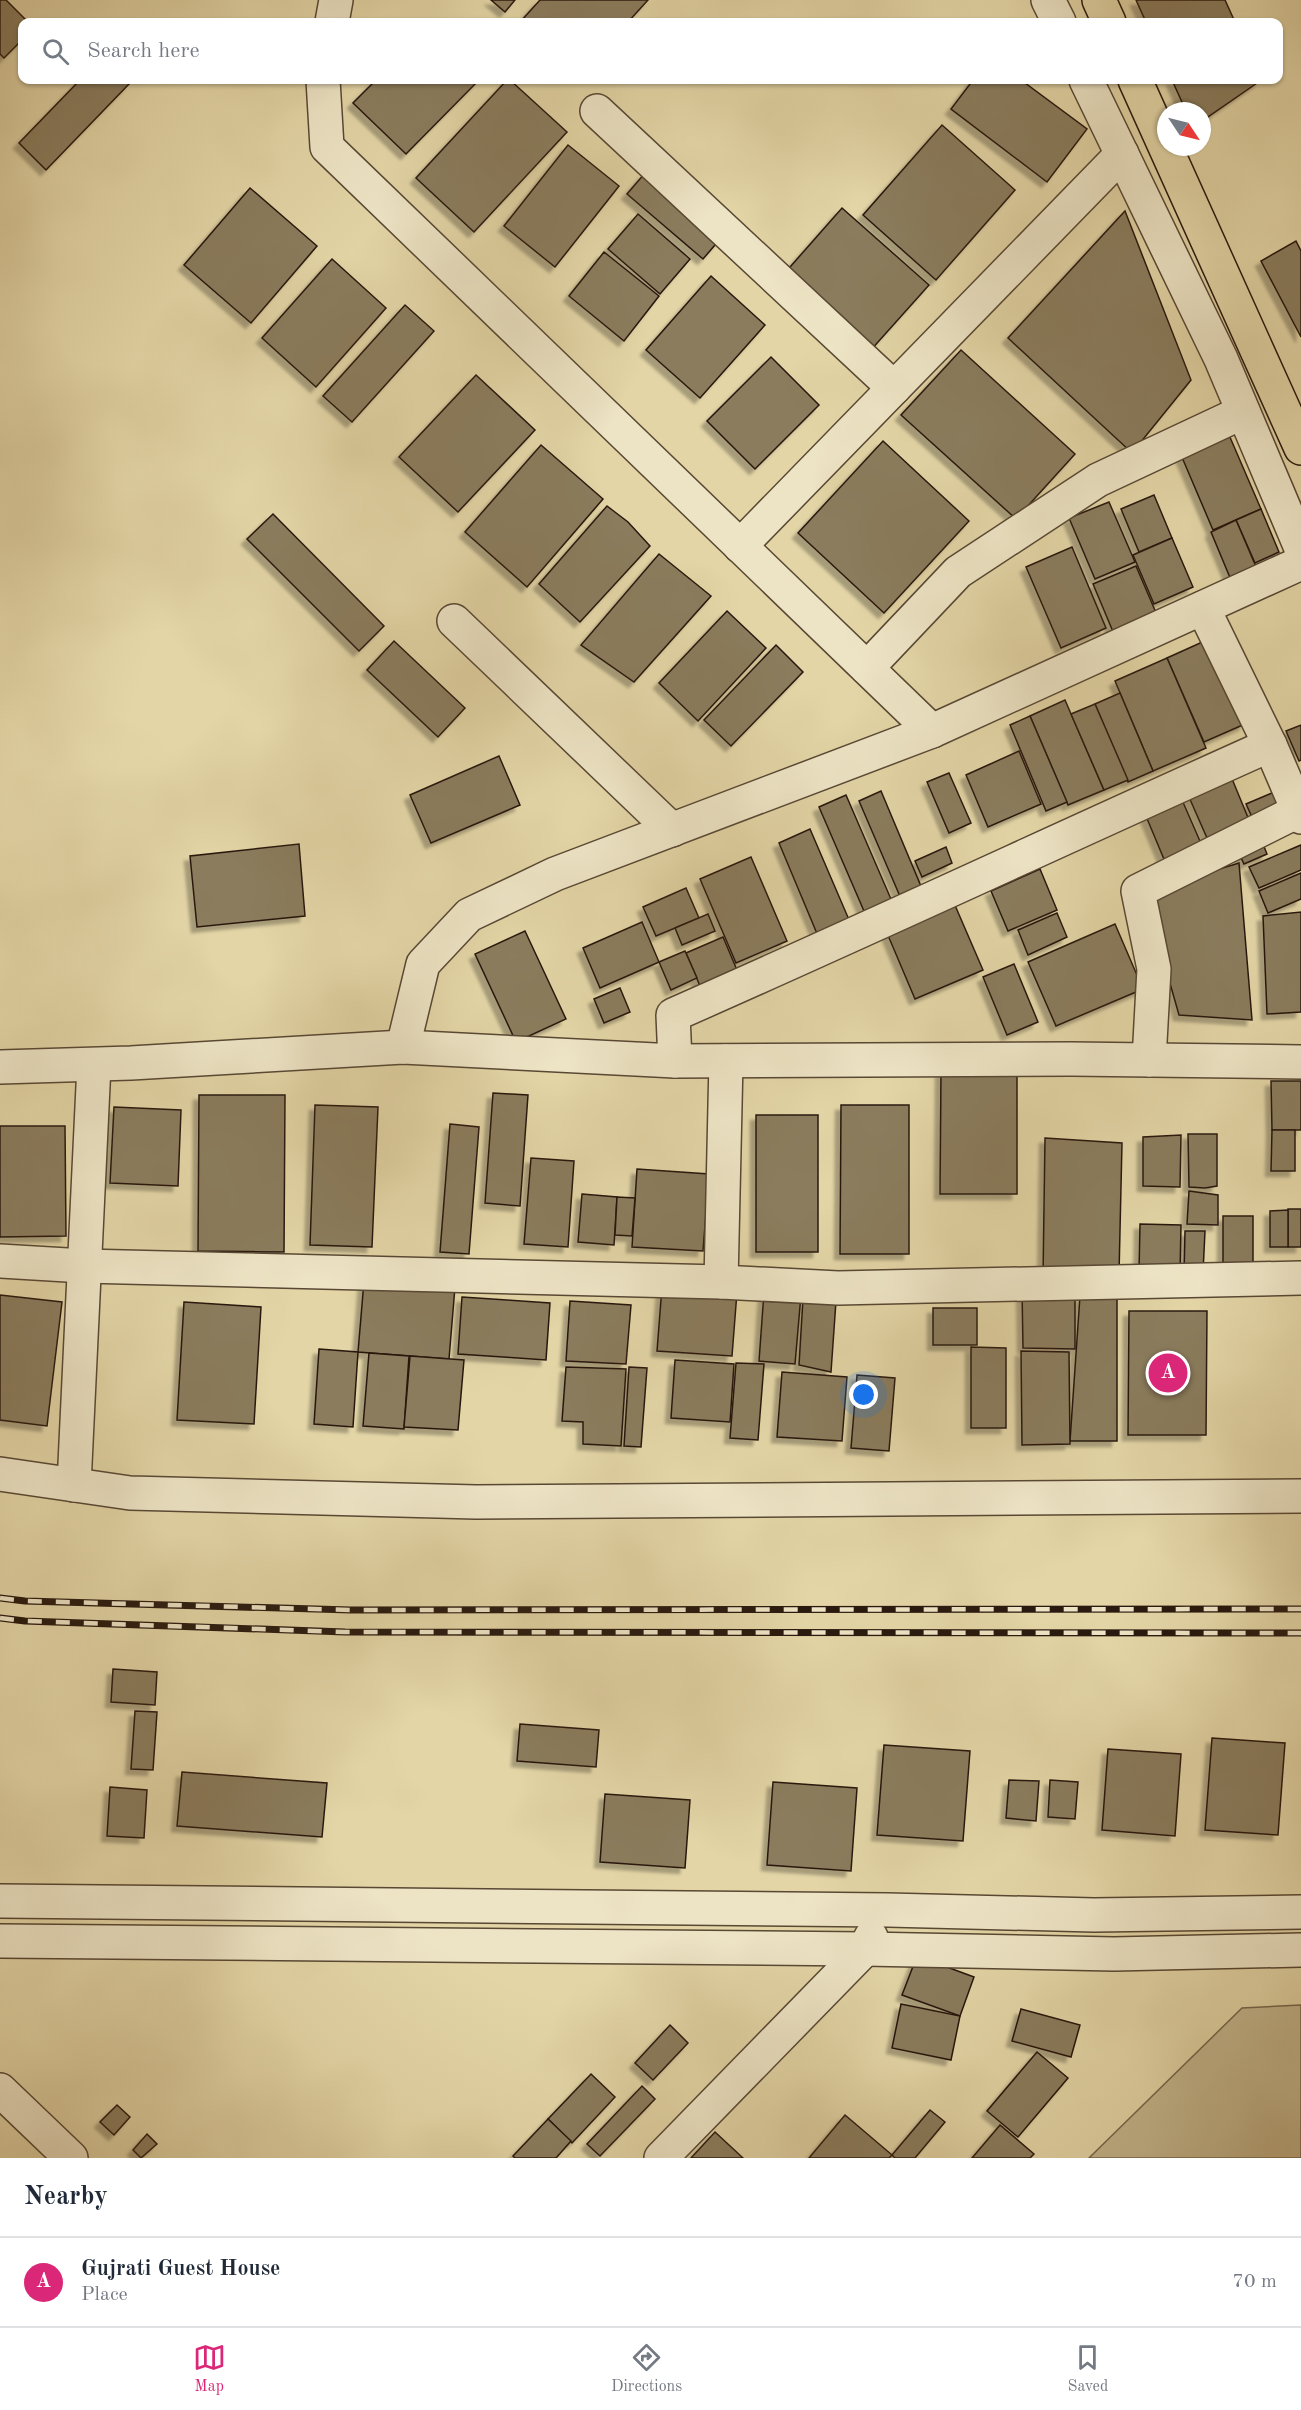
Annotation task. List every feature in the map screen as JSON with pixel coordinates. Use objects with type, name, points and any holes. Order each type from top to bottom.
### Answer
[{"type":"main road","points":[[1099,0],[1107,18]]},
{"type":"main road","points":[[1137,84],[1301,448]]},
{"type":"street","points":[[333,18],[336,0]]},
{"type":"street","points":[[1048,0],[1057,18]]},
{"type":"street","points":[[323,84],[327,147],[932,731]]},
{"type":"street","points":[[1088,84],[1216,349],[1301,548]]},
{"type":"street","points":[[597,111],[894,388]]},
{"type":"street","points":[[740,546],[1122,154]]},
{"type":"street","points":[[867,668],[958,572],[1098,480],[1243,412]]},
{"type":"street","points":[[403,1047],[423,964],[469,915],[555,874],[932,731],[1301,562]]},
{"type":"street","points":[[1149,1060],[1154,969],[1138,891],[1300,814],[1270,746],[1203,608]]},
{"type":"street","points":[[454,621],[672,830]]},
{"type":"street","points":[[675,1061],[673,1015],[873,927],[1118,813],[1270,746]]},
{"type":"street","points":[[0,1067],[94,1065],[403,1047],[675,1061],[1301,1062]]},
{"type":"street","points":[[721,1282],[726,1061]]},
{"type":"street","points":[[74,1485],[94,1065]]},
{"type":"street","points":[[0,1261],[84,1266],[721,1282],[838,1288],[1301,1278]]},
{"type":"street","points":[[0,1474],[130,1493],[477,1502],[1301,1496]]},
{"type":"street","points":[[0,1901],[888,1910],[1094,1915],[1301,1912]]},
{"type":"street","points":[[661,2158],[865,1949],[888,1910]]},
{"type":"street","points":[[0,1941],[865,1949],[1114,1954],[1301,1950]]},
{"type":"street","points":[[0,2090],[71,2158]]},
{"type":"shaded area","points":[[1301,2005],[1301,2158],[1089,2158],[1242,2008]]},
{"type":"building","points":[[0,0],[6,0],[24,18],[18,18],[18,44],[4,58],[0,54]]},
{"type":"building","points":[[491,0],[515,0],[505,12]]},
{"type":"building","points":[[540,0],[648,0],[632,18],[524,18]]},
{"type":"building","points":[[1136,0],[1225,0],[1233,18],[1144,18]]},
{"type":"building","points":[[76,84],[129,84],[46,170],[19,143]]},
{"type":"building","points":[[372,84],[475,84],[406,154],[353,103]]},
{"type":"building","points":[[503,84],[514,84],[567,132],[474,232],[416,178]]},
{"type":"building","points":[[970,84],[1026,84],[1087,129],[1047,182],[951,109]]},
{"type":"building","points":[[1174,84],[1256,84],[1211,115],[1211,102],[1182,102]]},
{"type":"building","points":[[942,125],[1015,190],[936,280],[863,215]]},
{"type":"building","points":[[568,145],[619,186],[555,267],[504,226]]},
{"type":"building","points":[[645,173],[721,238],[703,259],[627,194]]},
{"type":"building","points":[[250,188],[317,246],[251,323],[184,265]]},
{"type":"building","points":[[842,208],[929,285],[870,351],[783,275]]},
{"type":"building","points":[[1125,211],[1191,380],[1132,453],[1008,338]]},
{"type":"building","points":[[638,214],[690,259],[660,294],[608,249]]},
{"type":"building","points":[[1296,241],[1301,251],[1301,337],[1261,261]]},
{"type":"building","points":[[604,252],[659,296],[624,341],[569,296]]},
{"type":"building","points":[[332,259],[386,308],[316,387],[262,338]]},
{"type":"building","points":[[711,276],[765,325],[700,398],[646,350]]},
{"type":"building","points":[[405,305],[434,331],[352,422],[323,396]]},
{"type":"building","points":[[961,350],[1075,454],[1016,519],[901,415]]},
{"type":"building","points":[[771,357],[819,405],[755,469],[707,421]]},
{"type":"building","points":[[476,375],[535,430],[458,512],[399,457]]},
{"type":"building","points":[[1226,428],[1261,509],[1213,530],[1178,448]]},
{"type":"building","points":[[883,441],[969,521],[884,613],[798,533]]},
{"type":"building","points":[[541,445],[603,499],[527,587],[465,532]]},
{"type":"building","points":[[1154,495],[1172,538],[1139,552],[1121,509]]},
{"type":"building","points":[[1109,502],[1135,562],[1095,579],[1069,518]]},
{"type":"building","points":[[607,506],[628,522],[650,546],[580,622],[539,584]]},
{"type":"building","points":[[1261,509],[1279,552],[1255,563],[1236,520]]},
{"type":"building","points":[[273,514],[384,626],[359,651],[247,539]]},
{"type":"building","points":[[1236,520],[1257,569],[1231,580],[1211,532]]},
{"type":"building","points":[[1172,538],[1193,587],[1154,604],[1133,555]]},
{"type":"building","points":[[1072,547],[1106,628],[1061,648],[1026,567]]},
{"type":"building","points":[[659,554],[711,596],[634,682],[581,645]]},
{"type":"building","points":[[1136,566],[1157,615],[1114,634],[1093,584]]},
{"type":"building","points":[[727,611],[766,648],[698,721],[659,683]]},
{"type":"building","points":[[1209,639],[1245,724],[1204,742],[1167,658]]},
{"type":"building","points":[[394,641],[465,708],[438,737],[367,670]]},
{"type":"building","points":[[776,645],[803,672],[731,746],[704,720]]},
{"type":"building","points":[[1167,658],[1206,748],[1153,771],[1115,681]]},
{"type":"building","points":[[1120,693],[1153,771],[1128,782],[1095,704]]},
{"type":"building","points":[[1065,700],[1104,790],[1068,805],[1030,716]]},
{"type":"building","points":[[1095,704],[1128,780],[1104,790],[1071,714]]},
{"type":"building","points":[[1030,716],[1067,802],[1046,811],[1010,725]]},
{"type":"building","points":[[1301,725],[1301,760],[1299,761],[1286,731]]},
{"type":"building","points":[[1019,751],[1041,804],[988,827],[966,775]]},
{"type":"building","points":[[499,756],[520,805],[431,843],[410,795]]},
{"type":"building","points":[[1228,769],[1249,820],[1207,838],[1185,788]]},
{"type":"building","points":[[949,773],[971,823],[949,833],[927,782]]},
{"type":"building","points":[[1279,790],[1285,803],[1252,817],[1246,804]]},
{"type":"building","points":[[881,791],[923,891],[902,901],[859,801]]},
{"type":"building","points":[[1179,793],[1203,848],[1166,864],[1143,809]]},
{"type":"building","points":[[846,795],[894,906],[867,918],[819,807]]},
{"type":"building","points":[[810,829],[850,922],[818,936],[779,843]]},
{"type":"building","points":[[1259,834],[1267,854],[1244,864],[1235,845]]},
{"type":"building","points":[[299,844],[305,916],[197,927],[190,856]]},
{"type":"building","points":[[1301,845],[1301,870],[1259,888],[1249,867]]},
{"type":"building","points":[[946,847],[952,863],[922,877],[915,861]]},
{"type":"building","points":[[751,857],[787,941],[736,963],[700,879]]},
{"type":"building","points":[[1239,863],[1252,1020],[1179,1015],[1144,892]]},
{"type":"building","points":[[1040,869],[1057,910],[1008,931],[991,891]]},
{"type":"building","points":[[1301,873],[1301,899],[1268,913],[1259,891]]},
{"type":"building","points":[[686,888],[699,918],[656,936],[643,907]]},
{"type":"building","points":[[954,903],[983,970],[915,999],[887,933]]},
{"type":"building","points":[[1301,912],[1301,1012],[1267,1014],[1263,916]]},
{"type":"building","points":[[1057,913],[1067,937],[1028,955],[1018,930]]},
{"type":"building","points":[[708,914],[715,931],[682,945],[675,928]]},
{"type":"building","points":[[642,922],[659,962],[600,988],[583,948]]},
{"type":"building","points":[[1115,924],[1143,989],[1056,1026],[1028,962]]},
{"type":"building","points":[[525,931],[566,1019],[516,1042],[475,954]]},
{"type":"building","points":[[723,937],[737,970],[700,986],[686,953]]},
{"type":"building","points":[[685,951],[697,978],[671,990],[659,962]]},
{"type":"building","points":[[1014,964],[1038,1022],[1007,1035],[983,977]]},
{"type":"building","points":[[620,988],[630,1012],[604,1023],[594,999]]},
{"type":"building","points":[[1017,1070],[1017,1194],[940,1194],[941,1071]]},
{"type":"building","points":[[1271,1081],[1301,1081],[1301,1130],[1272,1130]]},
{"type":"building","points":[[493,1093],[528,1095],[520,1206],[485,1203]]},
{"type":"building","points":[[199,1095],[285,1095],[284,1252],[198,1251]]},
{"type":"building","points":[[315,1105],[378,1107],[372,1247],[310,1245]]},
{"type":"building","points":[[841,1105],[909,1105],[909,1254],[840,1254]]},
{"type":"building","points":[[114,1107],[181,1110],[178,1186],[110,1183]]},
{"type":"building","points":[[756,1115],[818,1115],[818,1252],[756,1252]]},
{"type":"building","points":[[450,1124],[479,1127],[469,1254],[440,1252]]},
{"type":"building","points":[[0,1126],[65,1126],[66,1236],[0,1237]]},
{"type":"building","points":[[1272,1130],[1295,1130],[1295,1171],[1271,1171]]},
{"type":"building","points":[[1188,1134],[1217,1134],[1217,1186],[1189,1187]]},
{"type":"building","points":[[1181,1135],[1180,1187],[1143,1186],[1143,1137]]},
{"type":"building","points":[[1045,1138],[1122,1143],[1119,1275],[1043,1276]]},
{"type":"building","points":[[531,1158],[574,1161],[568,1247],[524,1244]]},
{"type":"building","points":[[637,1169],[709,1174],[703,1251],[632,1247]]},
{"type":"building","points":[[1189,1191],[1218,1195],[1218,1225],[1187,1224]]},
{"type":"building","points":[[582,1194],[617,1197],[614,1245],[578,1242]]},
{"type":"building","points":[[617,1197],[635,1198],[632,1236],[615,1235]]},
{"type":"building","points":[[1288,1209],[1301,1209],[1301,1247],[1288,1247]]},
{"type":"building","points":[[1288,1210],[1288,1247],[1270,1247],[1270,1211]]},
{"type":"building","points":[[1223,1216],[1253,1216],[1253,1269],[1223,1269]]},
{"type":"building","points":[[1140,1224],[1181,1225],[1180,1274],[1139,1271]]},
{"type":"building","points":[[1185,1231],[1205,1231],[1203,1273],[1184,1274]]},
{"type":"building","points":[[364,1281],[455,1287],[449,1359],[358,1352]]},
{"type":"building","points":[[662,1287],[737,1292],[732,1356],[657,1351]]},
{"type":"building","points":[[1022,1291],[1075,1291],[1075,1349],[1023,1348]]},
{"type":"building","points":[[764,1292],[801,1295],[795,1364],[759,1361]]},
{"type":"building","points":[[1117,1294],[1117,1441],[1070,1441],[1080,1296]]},
{"type":"building","points":[[0,1295],[62,1302],[47,1426],[0,1420]]},
{"type":"building","points":[[462,1297],[550,1303],[546,1360],[458,1354]]},
{"type":"building","points":[[803,1299],[836,1301],[831,1372],[799,1365]]},
{"type":"building","points":[[570,1301],[631,1305],[626,1364],[566,1361]]},
{"type":"building","points":[[184,1302],[261,1307],[254,1424],[177,1420]]},
{"type":"building","points":[[933,1308],[977,1308],[977,1345],[933,1345]]},
{"type":"building","points":[[1129,1311],[1207,1311],[1206,1435],[1128,1435]]},
{"type":"building","points":[[971,1347],[1006,1348],[1006,1428],[971,1428]]},
{"type":"building","points":[[319,1349],[358,1352],[353,1427],[314,1424]]},
{"type":"building","points":[[1021,1351],[1069,1352],[1070,1444],[1022,1445]]},
{"type":"building","points":[[369,1353],[409,1356],[404,1429],[363,1426]]},
{"type":"building","points":[[410,1356],[464,1360],[458,1430],[404,1427]]},
{"type":"building","points":[[675,1360],[734,1364],[730,1422],[671,1418]]},
{"type":"building","points":[[736,1363],[764,1364],[758,1440],[730,1438]]},
{"type":"building","points":[[566,1367],[626,1369],[621,1446],[583,1444],[583,1422],[562,1421]]},
{"type":"building","points":[[629,1367],[647,1368],[641,1447],[624,1446]]},
{"type":"building","points":[[782,1372],[847,1377],[842,1441],[777,1437]]},
{"type":"building","points":[[857,1375],[895,1378],[889,1451],[851,1448]]},
{"type":"building","points":[[113,1669],[157,1672],[155,1705],[111,1702]]},
{"type":"building","points":[[135,1711],[157,1712],[153,1770],[131,1769]]},
{"type":"building","points":[[520,1724],[599,1730],[596,1767],[517,1761]]},
{"type":"building","points":[[1212,1738],[1285,1743],[1278,1835],[1205,1830]]},
{"type":"building","points":[[884,1745],[970,1751],[963,1841],[877,1835]]},
{"type":"building","points":[[1108,1749],[1181,1754],[1175,1836],[1102,1830]]},
{"type":"building","points":[[182,1772],[327,1783],[322,1837],[177,1826]]},
{"type":"building","points":[[1009,1780],[1039,1781],[1036,1821],[1006,1818]]},
{"type":"building","points":[[1050,1780],[1078,1782],[1075,1819],[1048,1817]]},
{"type":"building","points":[[773,1782],[857,1788],[851,1871],[767,1865]]},
{"type":"building","points":[[110,1787],[147,1790],[144,1838],[107,1836]]},
{"type":"building","points":[[605,1794],[690,1800],[685,1868],[600,1862]]},
{"type":"building","points":[[917,1956],[974,1977],[960,2016],[902,1995]]},
{"type":"building","points":[[901,2004],[960,2016],[951,2060],[892,2048]]},
{"type":"building","points":[[1021,2009],[1080,2025],[1071,2057],[1012,2041]]},
{"type":"building","points":[[670,2025],[688,2043],[653,2080],[635,2063]]},
{"type":"building","points":[[1037,2052],[1068,2078],[1018,2137],[987,2111]]},
{"type":"building","points":[[591,2074],[615,2097],[572,2143],[548,2119]]},
{"type":"building","points":[[642,2086],[655,2099],[600,2156],[587,2144]]},
{"type":"building","points":[[117,2105],[130,2117],[114,2135],[100,2122]]},
{"type":"building","points":[[930,2110],[945,2122],[915,2158],[895,2158],[892,2155]]},
{"type":"building","points":[[845,2115],[892,2155],[889,2158],[809,2158]]},
{"type":"building","points":[[548,2119],[571,2141],[556,2158],[515,2158],[513,2156]]},
{"type":"building","points":[[1000,2125],[1034,2154],[1030,2158],[972,2158]]},
{"type":"building","points":[[715,2132],[743,2158],[691,2158]]},
{"type":"building","points":[[147,2134],[157,2144],[141,2158],[133,2150]]},
{"type":"railway","points":[[0,1598],[25,1601],[351,1610],[1301,1609]]},
{"type":"railway","points":[[0,1618],[25,1621],[345,1632],[1301,1633]]},
{"type":"place","name":"Gujrati Guest House","points":[[1168,1373]]}]
